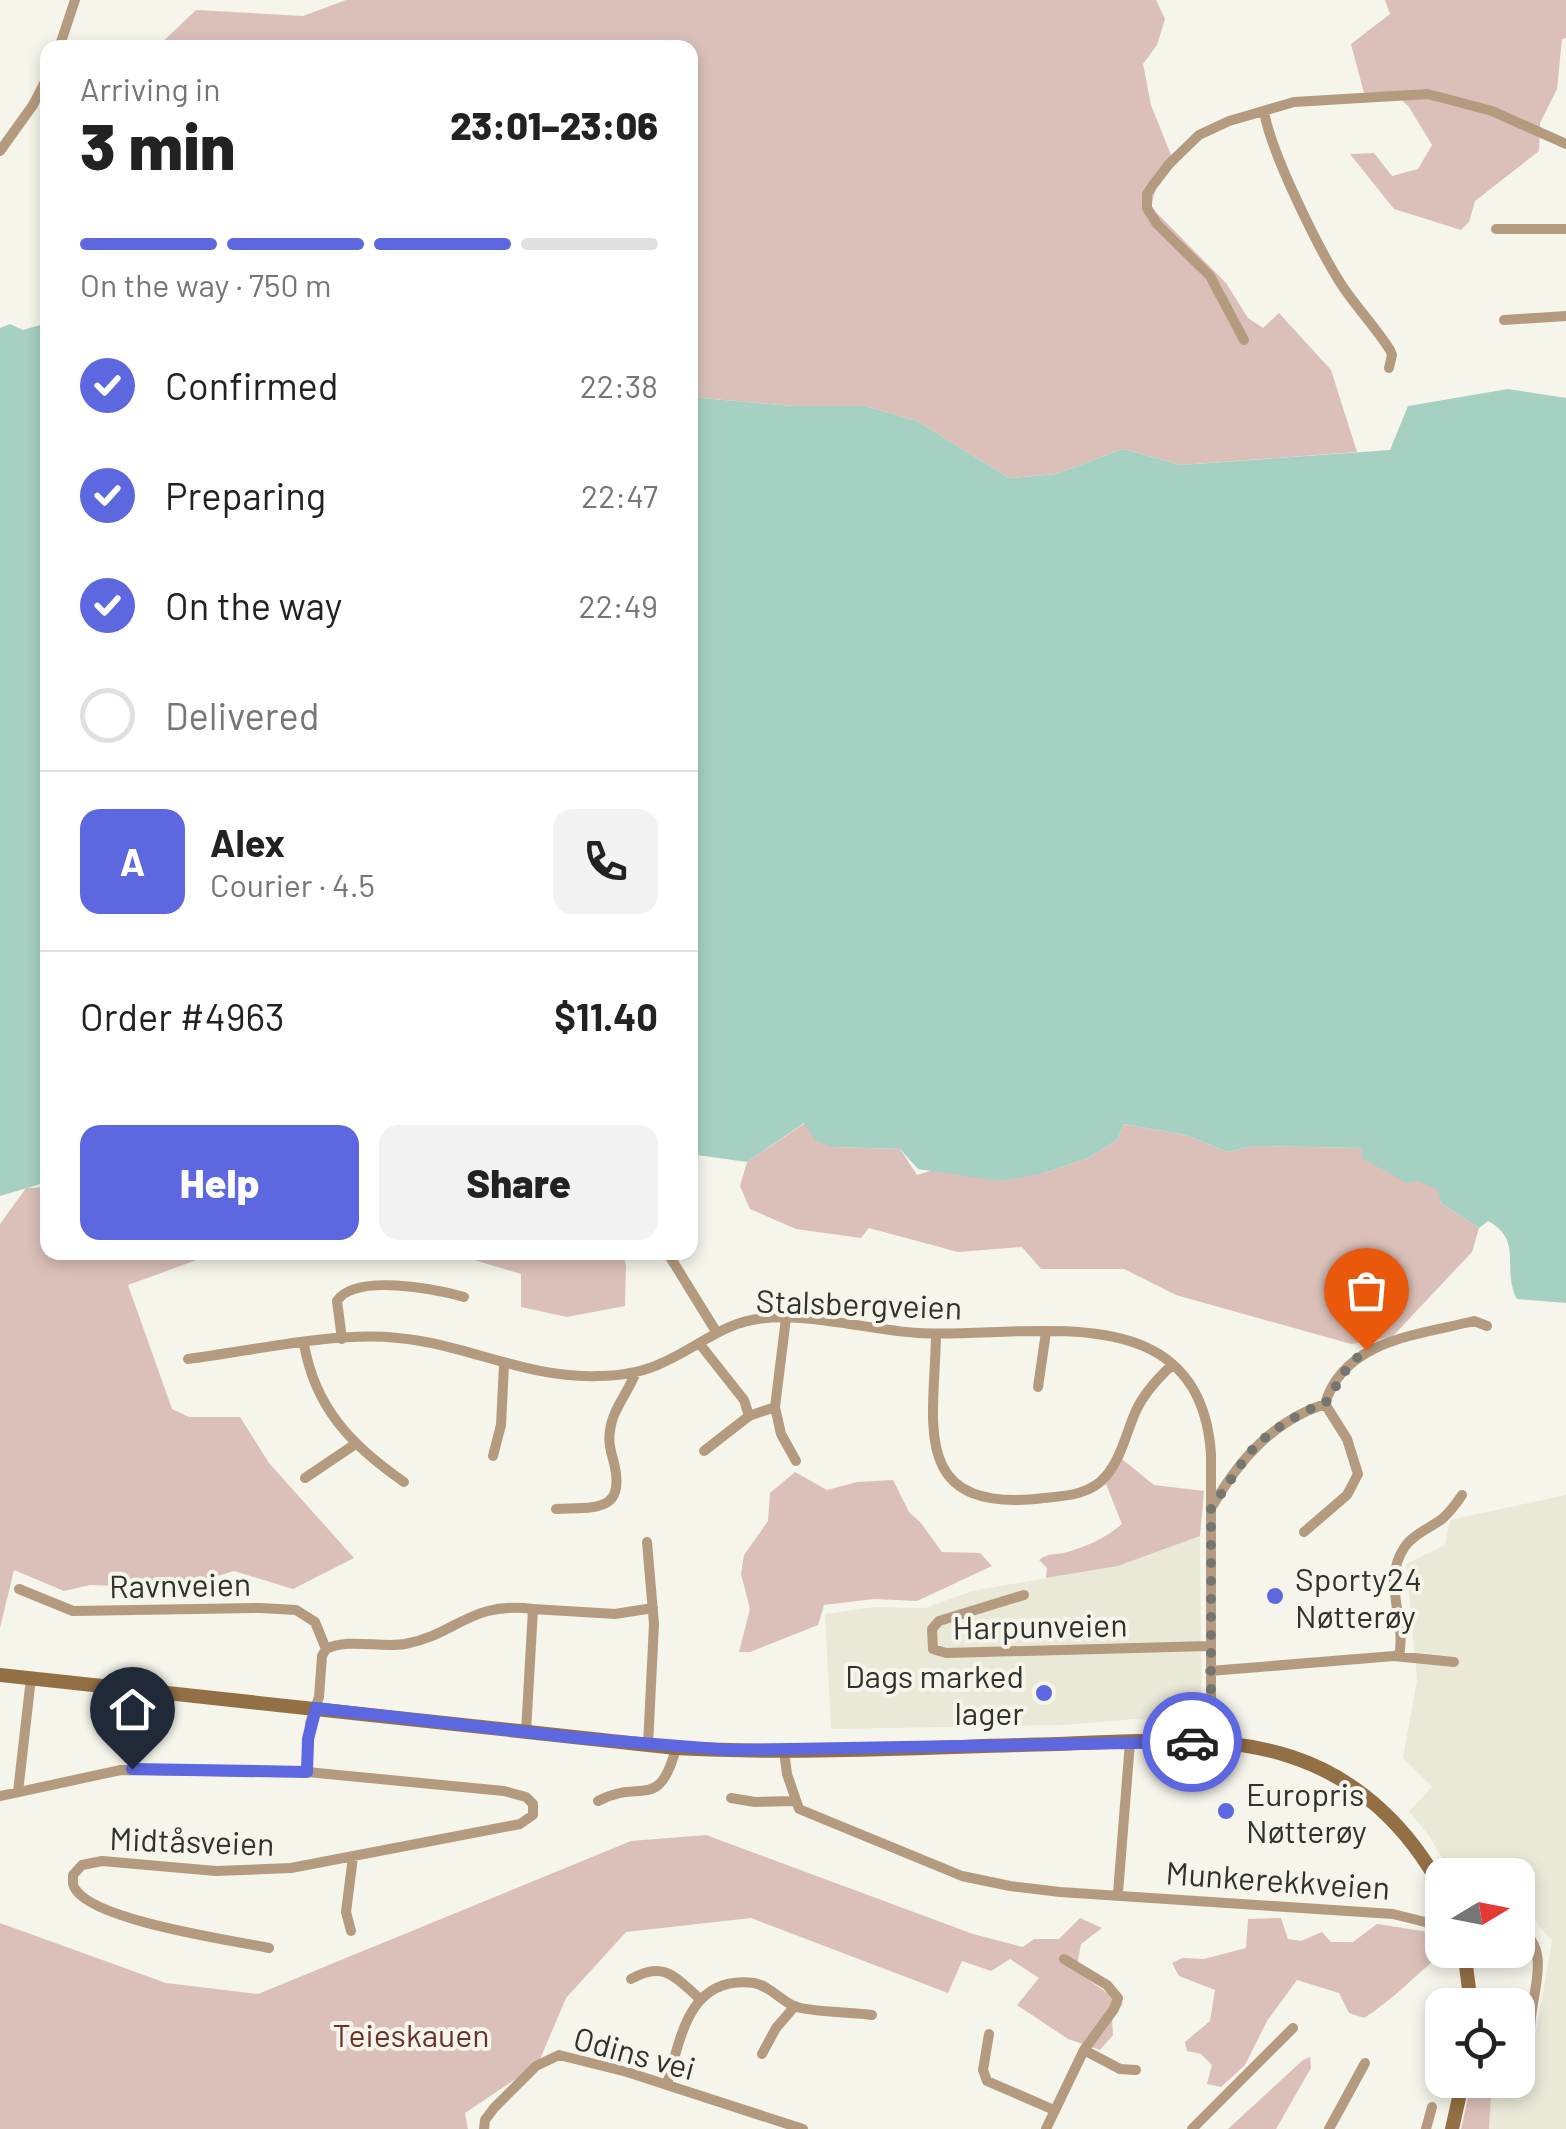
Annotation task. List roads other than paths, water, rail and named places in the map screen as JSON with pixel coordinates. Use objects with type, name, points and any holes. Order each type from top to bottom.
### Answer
[{"type":"main road","points":[[0,1675],[676,1748],[784,1751],[1211,1742],[1284,1754],[1342,1780],[1368,1798],[1407,1835],[1425,1863]]},
{"type":"main road","points":[[1452,2129],[1459,2098]]},
{"type":"street","points":[[62,40],[76,0]]},
{"type":"street","points":[[0,151],[40,90]]},
{"type":"street","points":[[1244,340],[1210,276],[1157,224],[1146,204],[1148,194],[1169,164],[1199,135],[1307,100],[1428,94],[1492,110],[1566,144]]},
{"type":"street","points":[[1264,111],[1286,174],[1336,276],[1390,350],[1390,368]]},
{"type":"street","points":[[1496,230],[1566,229]]},
{"type":"street","points":[[1504,320],[1566,316]]},
{"type":"street","points":[[672,1260],[717,1333]]},
{"type":"street","points":[[342,1339],[338,1301],[346,1292],[392,1284],[464,1297]]},
{"type":"street","points":[[786,1318],[775,1407],[780,1434],[796,1461]]},
{"type":"street","name":"Stalsbergveien","points":[[188,1359],[342,1339],[399,1338],[436,1344],[535,1372],[578,1376],[636,1372],[748,1320],[786,1318],[936,1334],[1101,1332],[1126,1337],[1150,1348],[1172,1365],[1193,1388],[1206,1420],[1211,1509],[1211,1742]]},
{"type":"street","points":[[1211,1509],[1248,1454],[1270,1433],[1305,1411],[1325,1404],[1349,1365],[1366,1350],[1474,1321],[1487,1326]]},
{"type":"street","points":[[1038,1387],[1046,1332]]},
{"type":"street","points":[[936,1334],[932,1427],[937,1460],[957,1484],[1007,1500],[1070,1495],[1098,1483],[1115,1462],[1143,1398],[1172,1365]]},
{"type":"street","points":[[699,1343],[744,1400],[749,1416]]},
{"type":"street","points":[[304,1344],[316,1392],[354,1444],[404,1482]]},
{"type":"street","points":[[493,1456],[501,1425],[504,1364]]},
{"type":"street","points":[[556,1509],[602,1506],[616,1494],[619,1485],[610,1448],[610,1426],[636,1372]]},
{"type":"street","points":[[1304,1532],[1347,1495],[1358,1478],[1348,1440],[1325,1404]]},
{"type":"street","points":[[704,1450],[749,1416],[775,1407]]},
{"type":"street","points":[[305,1478],[354,1444]]},
{"type":"street","points":[[1399,1656],[1393,1583],[1401,1554],[1407,1543],[1440,1520],[1462,1495]]},
{"type":"street","points":[[647,1542],[653,1608],[648,1745]]},
{"type":"street","name":"Ravnveien","points":[[19,1589],[73,1611],[296,1610],[315,1622],[326,1649]]},
{"type":"street","name":"Harpunveien","points":[[1024,1596],[939,1621],[932,1630],[933,1650],[1209,1646]]},
{"type":"street","points":[[0,1796],[121,1770],[307,1772],[308,1739],[326,1649],[340,1644],[404,1644],[491,1608],[616,1614],[653,1608]]},
{"type":"street","points":[[526,1732],[534,1609]]},
{"type":"street","points":[[1210,1671],[1399,1656],[1454,1662]]},
{"type":"street","points":[[18,1792],[30,1678]]},
{"type":"street","name":"Munkerekkveien","points":[[1118,1893],[1130,1742]]},
{"type":"street","points":[[598,1801],[660,1785],[668,1776],[676,1748]]},
{"type":"street","points":[[784,1751],[795,1802]]},
{"type":"street","name":"Midtåsveien","points":[[269,1948],[116,1913],[80,1895],[72,1875],[82,1865],[94,1861],[248,1872],[291,1868],[520,1824],[528,1821],[534,1807],[529,1798],[504,1791],[307,1772]]},
{"type":"street","name":"Munkerekkveien","points":[[731,1798],[795,1802],[803,1812],[962,1876],[1031,1889],[1394,1914],[1425,1922]]},
{"type":"street","points":[[351,1931],[346,1912],[352,1857]]},
{"type":"street","points":[[1535,1949],[1538,1960],[1535,1988]]},
{"type":"street","points":[[1046,2129],[1084,2050],[1118,1998],[1107,1985],[1064,1960]]},
{"type":"street","points":[[631,1980],[651,1970],[668,1972],[700,1999]]},
{"type":"street","points":[[667,2084],[687,2018],[700,1999],[727,1986],[754,1984],[794,2006],[872,2015]]},
{"type":"street","points":[[762,2054],[794,2006]]},
{"type":"street","points":[[1192,2129],[1293,2028]]},
{"type":"street","points":[[989,2034],[983,2070],[987,2081],[1054,2110]]},
{"type":"street","points":[[1084,2050],[1120,2070],[1136,2070]]},
{"type":"street","name":"Odins vei","points":[[484,2129],[494,2108],[536,2066],[552,2056],[573,2057],[667,2084],[803,2129]]},
{"type":"street","points":[[1329,2129],[1365,2063]]},
{"type":"street","points":[[1426,2129],[1432,2108]]},
{"type":"water","points":[[10,324],[23,330],[40,325],[40,1184],[0,1196],[0,328]]},
{"type":"water","points":[[1508,389],[1566,398],[1566,1303],[1517,1299],[1509,1246],[1499,1229],[1488,1221],[1479,1228],[1441,1203],[1438,1190],[1418,1181],[1407,1183],[1362,1158],[1362,1148],[1252,1146],[1228,1152],[1186,1135],[1124,1124],[1117,1140],[1088,1158],[1041,1174],[999,1181],[918,1169],[900,1149],[834,1147],[816,1141],[804,1123],[747,1162],[698,1155],[698,398],[793,406],[865,406],[917,421],[1009,478],[1056,474],[1123,449],[1181,465],[1390,450],[1408,406]]},
{"type":"place","name":"Sporty24 Nøtterøy","points":[[1275,1596]]},
{"type":"place","name":"Dags marked lager","points":[[1044,1693]]},
{"type":"place","name":"Europris Nøtterøy","points":[[1226,1811]]},
{"type":"park label","name":"Teieskauen","points":[[411,2034]]}]
